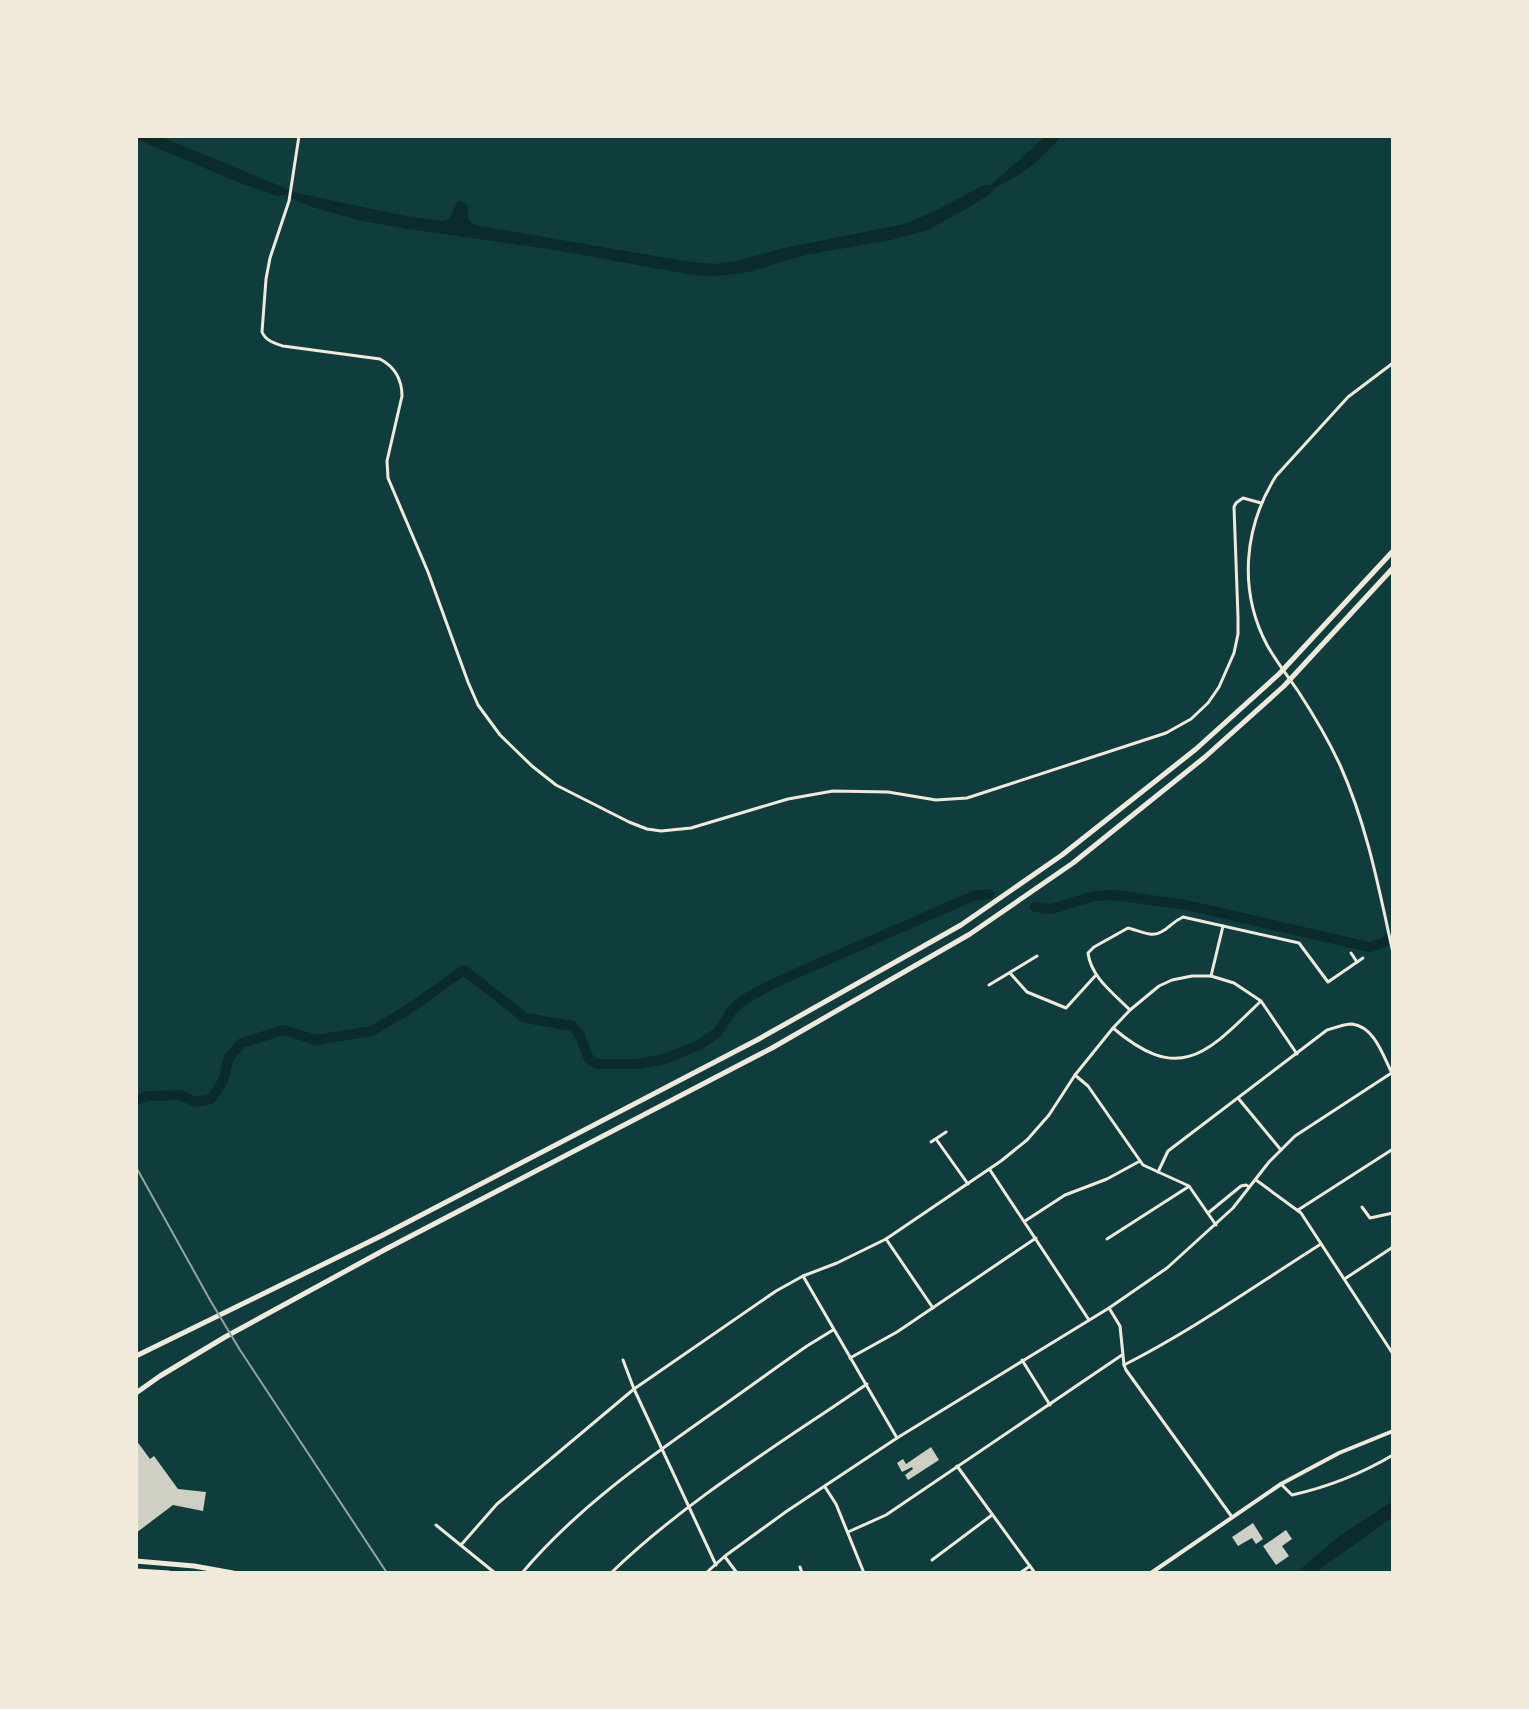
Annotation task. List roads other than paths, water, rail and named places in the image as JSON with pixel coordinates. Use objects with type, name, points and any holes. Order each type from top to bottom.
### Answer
[{"type":"highway","points":[[136,1356],[381,1236],[729,1055],[961,925],[1062,855],[1196,749],[1279,674],[1393,551]]},
{"type":"highway","points":[[136,1393],[225,1337],[386,1249],[772,1048],[970,934],[1073,863],[1205,757],[1284,686],[1393,568]]},
{"type":"highway","points":[[136,1561],[233,1573]]},
{"type":"highway","points":[[136,1571],[169,1573]]},
{"type":"main road","points":[[1151,1573],[1281,1484],[1339,1453],[1393,1431]]},
{"type":"street","points":[[299,136],[293,186],[270,258],[262,308],[262,332],[269,341],[283,346],[380,359],[400,377],[402,396],[387,461],[388,478],[428,572],[478,705],[500,735],[556,785],[647,829],[691,828],[788,799],[833,791],[888,792],[952,800],[983,794],[1166,733],[1191,719],[1208,703],[1228,671],[1238,634],[1234,507],[1243,498],[1261,503]]},
{"type":"street","points":[[1393,363],[1362,384],[1335,410],[1276,476],[1261,503],[1249,543],[1248,577],[1256,617],[1266,643],[1339,762],[1357,807],[1371,853],[1393,953]]},
{"type":"street","points":[[1130,1010],[1096,975],[1089,963],[1088,953],[1128,928],[1153,935],[1183,917],[1299,943],[1328,982],[1363,958]]},
{"type":"street","points":[[1211,976],[1223,926]]},
{"type":"street","points":[[1351,953],[1357,962]]},
{"type":"street","points":[[989,985],[1037,956]]},
{"type":"street","points":[[1010,973],[1027,992],[1066,1008],[1096,975]]},
{"type":"street","points":[[461,1545],[497,1504],[634,1389],[776,1291],[886,1239],[990,1170],[1027,1140],[1113,1028],[1159,986],[1192,976],[1211,976],[1234,983],[1261,1001],[1297,1054]]},
{"type":"street","points":[[1113,1028],[1143,1051],[1164,1058],[1182,1059],[1201,1053],[1218,1042],[1261,1001]]},
{"type":"street","points":[[706,1573],[787,1511],[897,1438],[1109,1308],[1167,1268],[1233,1208],[1295,1136],[1392,1072],[1375,1039],[1353,1024],[1327,1030],[1168,1151],[1158,1172]]},
{"type":"street","points":[[1075,1075],[1088,1086],[1143,1165],[1189,1186],[1216,1225]]},
{"type":"street","points":[[1238,1098],[1281,1150]]},
{"type":"street","points":[[931,1142],[946,1132]]},
{"type":"street","points":[[936,1139],[968,1184]]},
{"type":"street","points":[[1298,1210],[1393,1149]]},
{"type":"street","points":[[1025,1221],[1065,1195],[1107,1179],[1140,1161]]},
{"type":"street","points":[[990,1170],[1089,1320]]},
{"type":"street","points":[[1256,1180],[1298,1210],[1393,1354]]},
{"type":"street","points":[[1107,1239],[1189,1186]]},
{"type":"street","points":[[1208,1213],[1241,1186],[1250,1188]]},
{"type":"street","points":[[1362,1207],[1373,1219],[1393,1213]]},
{"type":"street","points":[[850,1358],[897,1332],[1036,1238]]},
{"type":"street","points":[[886,1239],[933,1308]]},
{"type":"street","points":[[1124,1365],[1224,1307],[1321,1244]]},
{"type":"street","points":[[1345,1279],[1393,1247]]},
{"type":"street","points":[[803,1276],[897,1438]]},
{"type":"street","points":[[1109,1308],[1118,1321],[1124,1365],[1232,1517]]},
{"type":"street","points":[[522,1573],[549,1543],[617,1482],[833,1330]]},
{"type":"street","points":[[848,1532],[886,1515],[1122,1355]]},
{"type":"street","points":[[623,1360],[716,1565]]},
{"type":"street","points":[[1022,1360],[1050,1405]]},
{"type":"street","points":[[611,1573],[688,1507],[867,1384]]},
{"type":"street","points":[[1281,1484],[1292,1495],[1309,1491],[1347,1479],[1393,1455]]},
{"type":"street","points":[[957,1466],[1035,1573]]},
{"type":"street","points":[[825,1487],[836,1504],[864,1573]]},
{"type":"street","points":[[932,1560],[992,1515]]},
{"type":"street","points":[[436,1525],[495,1573]]},
{"type":"street","points":[[725,1556],[737,1573]]},
{"type":"street","points":[[1020,1573],[1030,1566]]},
{"type":"street","points":[[800,1567],[802,1573]]},
{"type":"water","points":[[136,136],[159,136],[297,193],[442,221],[449,219],[458,201],[461,201],[468,206],[468,219],[475,225],[713,264],[904,224],[984,185],[991,185],[1046,136],[1062,136],[1019,175],[928,230],[891,240],[805,255],[749,272],[718,276],[694,275],[362,221],[240,183],[136,139]]},
{"type":"water","points":[[1393,1501],[1393,1517],[1315,1573],[1296,1573],[1339,1536]]},
{"type":"waterway","points":[[136,1100],[148,1096],[181,1095],[195,1102],[211,1099],[223,1081],[229,1057],[242,1043],[283,1030],[316,1040],[372,1031],[464,970],[525,1018],[573,1026],[589,1059],[597,1064],[638,1064],[665,1059],[701,1044],[718,1032],[742,1001],[772,984],[973,896],[989,894]]},
{"type":"waterway","points":[[1035,907],[1051,909],[1094,896],[1115,895],[1186,905],[1369,947],[1383,943],[1393,935]]},
{"type":"railway","points":[[136,1167],[240,1350],[387,1573]]}]
